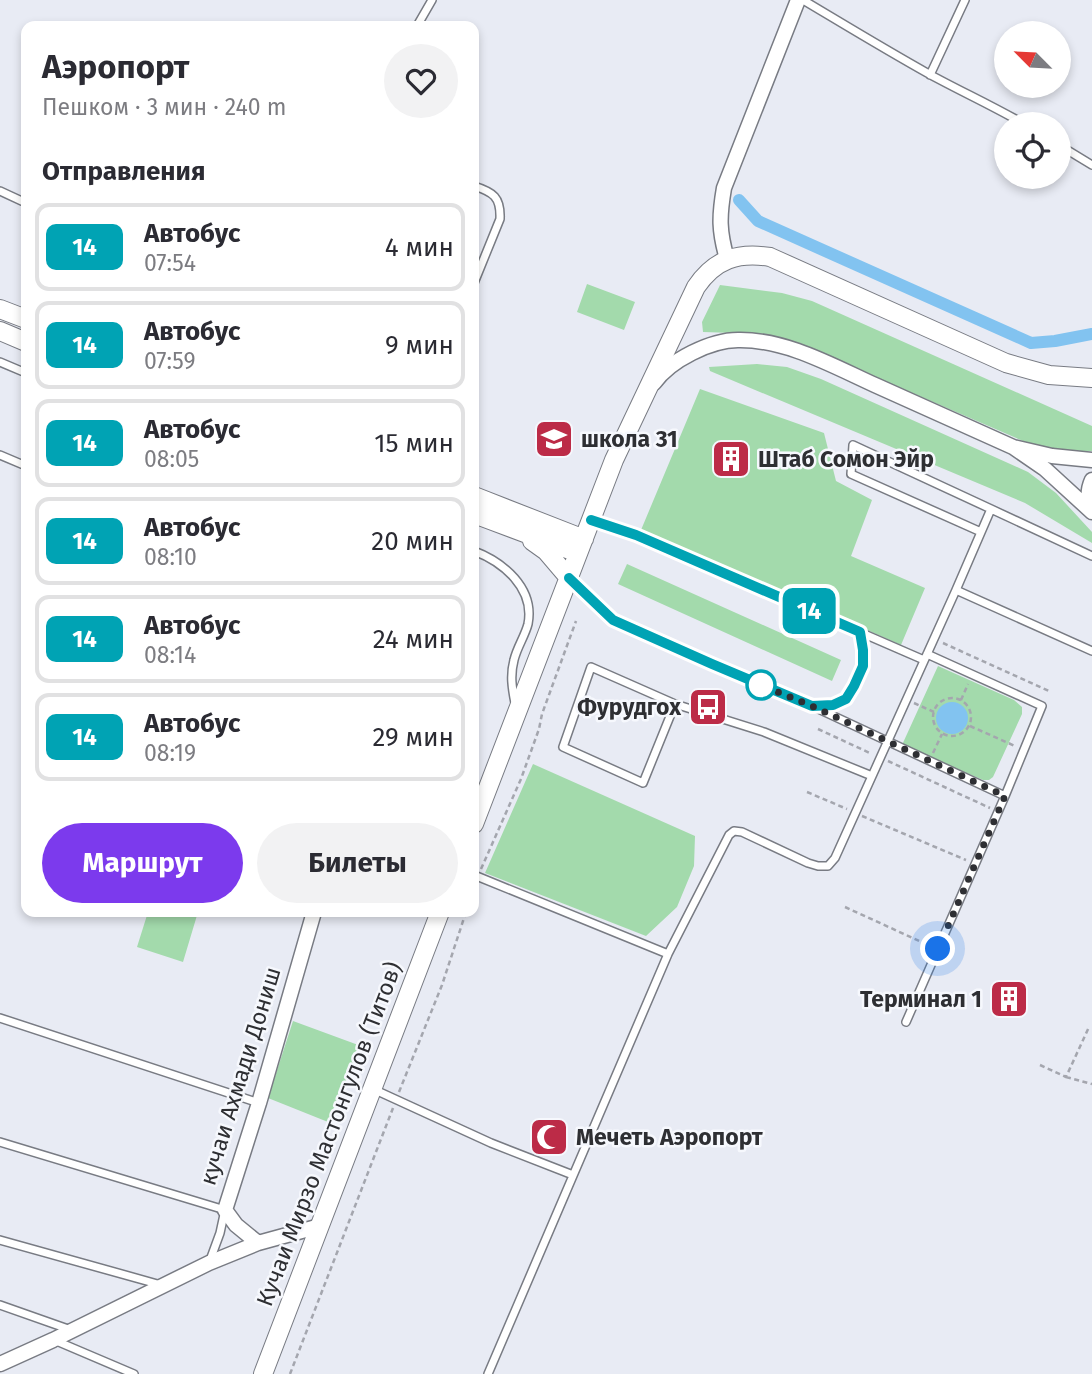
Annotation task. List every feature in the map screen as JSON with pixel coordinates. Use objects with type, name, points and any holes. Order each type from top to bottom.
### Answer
[{"type":"street","points":[[727,259],[720,233],[724,188],[798,0]]},
{"type":"street","points":[[479,811],[614,460],[696,286],[713,268],[727,259],[741,255],[770,257],[1006,363],[1049,375],[1092,378]]},
{"type":"street","points":[[0,309],[21,314]]},
{"type":"street","points":[[643,398],[658,377],[677,361],[703,348],[737,340],[771,344],[814,358],[1013,447],[1045,469],[1092,512]]},
{"type":"street","points":[[1013,447],[1052,456],[1092,460]]},
{"type":"street","points":[[1092,480],[1088,502],[1092,512]]},
{"type":"street","points":[[479,499],[522,524],[569,578]]},
{"type":"street","points":[[479,515],[522,524],[581,546]]},
{"type":"street","points":[[522,524],[548,520],[591,520]]},
{"type":"street","name":"кучаи Ахмади Дониш","points":[[258,1243],[236,1225],[225,1210],[313,917]]},
{"type":"street","name":"Кучаи Мирзо Мастонгулов (Титов)","points":[[265,1373],[438,917]]},
{"type":"street","points":[[0,1364],[209,1264],[258,1243],[320,1226]]},
{"type":"lane","points":[[420,21],[432,0]]},
{"type":"lane","points":[[803,0],[930,75],[1004,112]]},
{"type":"lane","points":[[930,75],[965,0]]},
{"type":"lane","points":[[1071,152],[1092,165]]},
{"type":"lane","points":[[479,188],[492,193],[498,200],[500,219],[479,272]]},
{"type":"lane","points":[[0,191],[21,201]]},
{"type":"lane","points":[[0,362],[21,371]]},
{"type":"lane","points":[[981,532],[851,474],[853,445],[1092,556]]},
{"type":"lane","points":[[0,455],[21,464]]},
{"type":"lane","points":[[488,1374],[668,954],[729,835],[734,831],[741,832],[818,866],[828,866],[835,858],[991,509]]},
{"type":"lane","points":[[591,520],[636,535],[860,632],[972,674],[1042,706],[906,1022]]},
{"type":"lane","points":[[479,553],[504,567],[520,584],[528,602],[528,623],[514,659],[511,682],[516,713]]},
{"type":"lane","points":[[569,578],[613,620],[812,706],[1005,796]]},
{"type":"lane","points":[[956,590],[1092,651]]},
{"type":"lane","points":[[812,706],[833,705],[846,699],[863,666],[860,632]]},
{"type":"lane","points":[[675,704],[643,783],[563,747],[591,667],[675,704],[764,732],[872,776]]},
{"type":"lane","points":[[479,876],[668,954]]},
{"type":"lane","points":[[0,1018],[259,1103]]},
{"type":"lane","points":[[372,1088],[491,1143],[573,1175]]},
{"type":"lane","points":[[0,1142],[225,1210],[209,1264]]},
{"type":"lane","points":[[0,1240],[163,1286]]},
{"type":"lane","points":[[0,1306],[72,1331]]},
{"type":"lane","points":[[53,1340],[134,1374]]},
{"type":"path","points":[[479,869],[521,779],[576,621]]},
{"type":"path","points":[[934,638],[1049,691]]},
{"type":"path","points":[[961,700],[972,674]]},
{"type":"path","points":[[954,698],[961,700],[970,708],[970,726],[960,735],[942,734],[934,724],[934,712],[942,701],[954,698]]},
{"type":"path","points":[[906,699],[934,712]]},
{"type":"path","points":[[970,726],[1024,750]]},
{"type":"path","points":[[818,729],[998,812]]},
{"type":"path","points":[[930,761],[942,734]]},
{"type":"path","points":[[807,792],[975,864]]},
{"type":"path","points":[[845,907],[938,949]]},
{"type":"path","points":[[290,1374],[442,985],[464,917]]},
{"type":"path","points":[[1066,1077],[1089,1027]]},
{"type":"path","points":[[1040,1065],[1066,1077],[1092,1084]]},
{"type":"green space","points":[[587,284],[635,302],[624,330],[577,312]]},
{"type":"green space","points":[[720,285],[782,293],[812,301],[1092,426],[1092,451],[1066,452],[1030,444],[815,351],[767,334],[703,332],[702,322]]},
{"type":"green space","points":[[757,364],[787,367],[821,379],[1028,472],[1056,493],[1092,532],[1092,543],[1025,503],[710,371],[709,367]]},
{"type":"green space","points":[[700,389],[824,433],[836,481],[872,500],[851,556],[925,588],[901,645],[641,530]]},
{"type":"green space","points":[[627,564],[841,660],[832,681],[618,584]]},
{"type":"green space","points":[[938,666],[1014,700],[1022,707],[1022,714],[993,777],[989,780],[983,780],[902,745]]},
{"type":"green space","points":[[533,764],[695,836],[694,866],[677,907],[646,936],[485,873]]},
{"type":"green space","points":[[146,917],[196,917],[183,962],[137,947]]},
{"type":"green space","points":[[293,1021],[361,1046],[328,1122],[268,1098]]},
{"type":"water","points":[[952,702],[963,707],[968,718],[963,729],[952,734],[941,729],[936,718],[941,707]]},
{"type":"waterway","points":[[739,200],[758,221],[1031,343],[1092,334]]},
{"type":"bus line","name":"14","points":[[569,578],[613,620],[812,706],[833,705],[846,699],[863,666],[860,632],[636,535],[591,520]]},
{"type":"place","name":"школа 31","points":[[554,439]]},
{"type":"place","name":"Штаб Сомон Эйр","points":[[731,459]]},
{"type":"place","name":"Фурудгох","points":[[708,707]]},
{"type":"place","name":"Терминал 1","points":[[1009,999]]},
{"type":"place","name":"Мечеть Аэропорт","points":[[549,1137]]},
{"type":"route","points":[[761,685],[758,684],[812,706],[1005,796],[938,949]]}]
